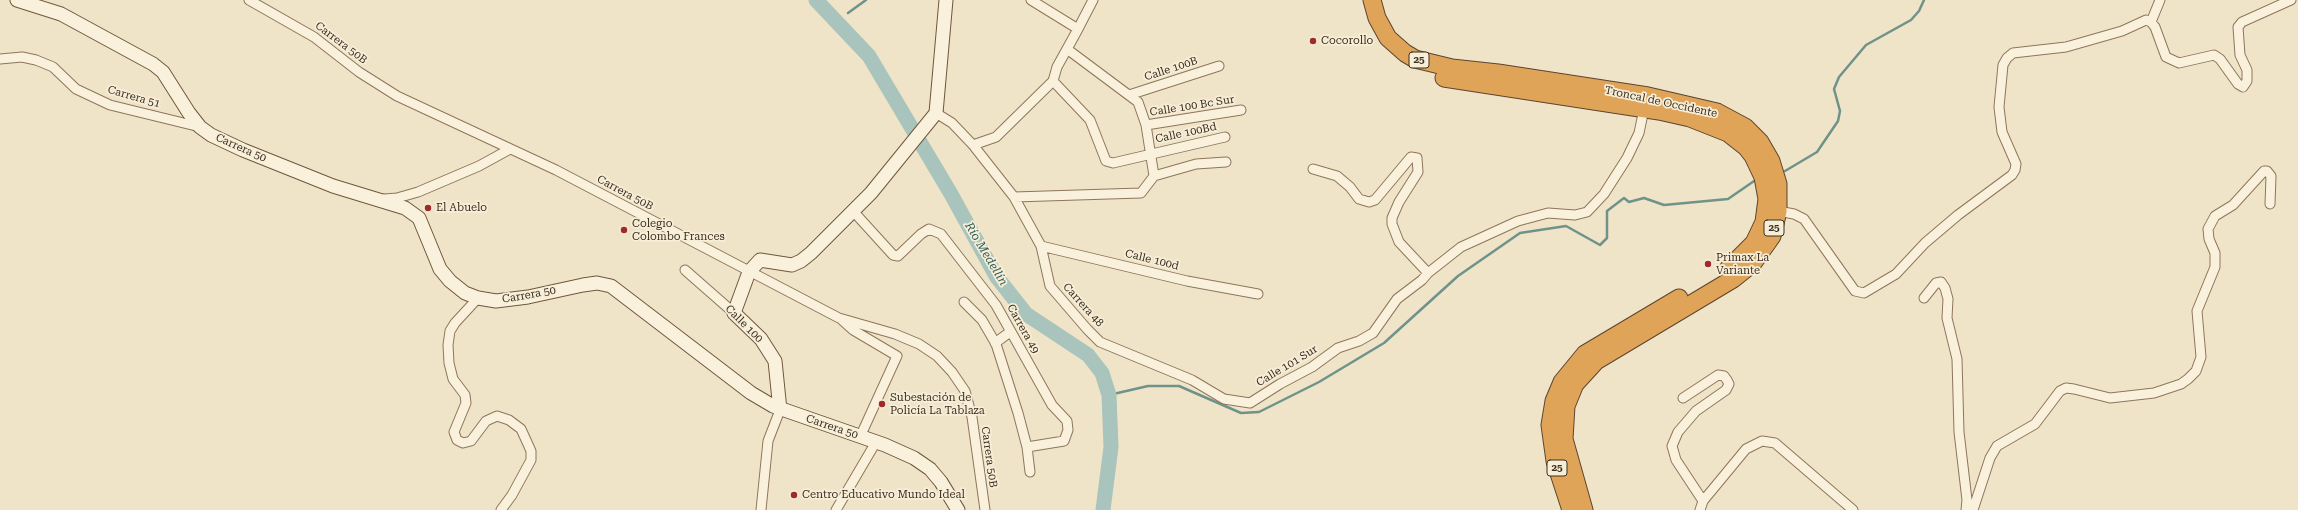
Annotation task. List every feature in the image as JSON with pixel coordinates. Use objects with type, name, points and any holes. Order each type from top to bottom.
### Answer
[{"type":"highway","name":"Troncal de Occidente","points":[[1361,0],[1366,21],[1379,44],[1394,59],[1412,70],[1433,76],[1644,108],[1690,118],[1717,128],[1737,139],[1753,156],[1761,171],[1766,188],[1766,211],[1760,233],[1754,243],[1734,265],[1585,354],[1567,374],[1554,401],[1550,425],[1555,461],[1571,510]]},
{"type":"highway","name":"Troncal de Occidente","points":[[1372,0],[1377,18],[1388,38],[1405,53],[1426,63],[1648,96],[1717,112],[1731,118],[1754,135],[1771,161],[1778,184],[1778,211],[1772,236],[1753,263],[1733,279],[1596,361],[1575,384],[1566,406],[1564,439],[1584,510]]},
{"type":"main road","name":"Carrera 50","points":[[17,0],[61,14],[153,64],[163,72],[189,113],[200,127],[211,135],[243,150],[336,187],[405,208],[419,218],[440,269],[450,282],[465,293],[478,298],[496,300],[528,297],[597,283],[611,286],[751,393],[780,410],[901,451],[930,469],[941,482],[958,510]]},
{"type":"main road","points":[[734,313],[749,272],[760,260],[792,265],[801,261],[853,211],[899,159],[936,113],[946,0]]},
{"type":"main road","name":"Calle 100","points":[[734,313],[761,339],[774,361],[780,410]]},
{"type":"street","name":"Carrera 50B","points":[[249,0],[314,37],[379,86],[556,170],[839,318],[895,334],[919,344],[937,356],[952,372],[965,391],[972,417],[985,510]]},
{"type":"street","points":[[1031,0],[1078,29]]},
{"type":"street","points":[[973,145],[996,137],[1052,81],[1093,0]]},
{"type":"street","points":[[2160,0],[2151,22],[2166,57],[2179,63],[2214,55],[2220,58],[2238,84],[2243,87],[2247,81],[2246,70],[2240,55],[2238,27],[2242,22],[2291,0]]},
{"type":"street","points":[[1778,211],[1794,214],[1804,219],[1855,291],[1864,293],[1896,274],[1926,243],[1958,215],[2012,175],[2016,164],[2002,132],[1999,107],[2003,65],[2013,52],[2066,47],[2122,31],[2146,20],[2151,22]]},
{"type":"street","points":[[1067,49],[1138,102],[1146,126],[1154,176]]},
{"type":"street","name":"Carrera 51","points":[[0,59],[22,58],[36,60],[53,66],[76,89],[110,104],[200,127]]},
{"type":"street","name":"Calle 100B","points":[[1130,95],[1219,66]]},
{"type":"street","name":"Calle 100Bd","points":[[1052,81],[1090,120],[1106,161],[1113,163],[1151,152],[1225,137]]},
{"type":"street","name":"Calle 101 Sur","points":[[1250,403],[1280,384],[1312,367],[1338,348],[1359,341],[1373,333],[1397,299],[1461,247],[1518,221],[1548,214],[1575,215],[1587,212],[1604,194],[1627,158],[1639,133],[1644,108]]},
{"type":"street","name":"Calle 100 Bc Sur","points":[[1146,126],[1242,110]]},
{"type":"street","name":"Carrera 48","points":[[936,113],[952,123],[973,145],[1014,197],[1041,246],[1050,286],[1100,342],[1192,380],[1224,399],[1250,403]]},
{"type":"street","points":[[378,199],[397,198],[418,192],[479,166],[510,148]]},
{"type":"street","points":[[1313,169],[1337,176],[1350,187],[1359,198],[1369,202],[1375,200],[1411,157],[1417,158],[1418,172],[1397,206],[1392,224],[1399,242],[1428,273]]},
{"type":"street","points":[[1014,197],[1141,194],[1154,176],[1196,164],[1226,162]]},
{"type":"street","points":[[1973,510],[1990,458],[1997,446],[2035,424],[2060,391],[2066,388],[2074,389],[2110,398],[2154,393],[2181,384],[2196,371],[2201,357],[2197,311],[2215,267],[2215,253],[2209,239],[2208,230],[2215,216],[2233,205],[2257,178],[2267,171],[2271,176],[2270,204]]},
{"type":"street","name":"Carrera 49","points":[[853,211],[893,255],[898,256],[921,234],[929,229],[941,234],[996,306],[1052,406],[1066,421],[1068,430],[1064,441],[1027,447]]},
{"type":"street","name":"Calle 100d","points":[[1041,246],[1187,281],[1258,294]]},
{"type":"street","name":"Calle 100","points":[[685,270],[734,313]]},
{"type":"street","points":[[1924,298],[1936,282],[1941,282],[1945,288],[1948,299],[1947,318],[1957,359],[1959,432],[1966,510]]},
{"type":"street","points":[[478,298],[455,323],[448,345],[448,364],[453,379],[465,395],[466,403],[454,432],[457,440],[464,443],[471,440],[486,421],[497,416],[509,420],[521,429],[531,451],[531,460],[512,495],[500,510]]},
{"type":"street","points":[[964,302],[982,320],[995,343],[1018,413],[1027,447],[1030,472]]},
{"type":"street","points":[[839,318],[853,330],[898,356],[860,437]]},
{"type":"street","points":[[995,343],[1010,332]]},
{"type":"street","points":[[1684,398],[1718,375],[1728,380],[1729,384],[1726,390],[1696,411],[1678,432],[1672,446],[1676,460],[1701,506],[1746,449],[1762,441],[1775,443],[1852,510]]},
{"type":"street","name":"Calle 100","points":[[761,510],[768,441],[780,410]]},
{"type":"street","points":[[836,510],[876,442]]},
{"type":"waterway","name":"Río Medellín","points":[[816,0],[869,56],[951,194],[996,276],[1026,314],[1088,355],[1102,373],[1109,395],[1111,447],[1103,510]]},
{"type":"waterway","points":[[848,13],[866,0]]},
{"type":"waterway","points":[[1785,171],[1817,152],[1838,121],[1840,111],[1834,89],[1839,77],[1866,45],[1911,20],[1919,11],[1924,0]]},
{"type":"waterway","points":[[1109,395],[1148,386],[1179,386],[1241,413],[1259,412],[1319,382],[1384,343],[1458,276],[1520,233],[1566,226],[1600,245],[1607,238],[1607,211],[1624,198],[1629,202],[1644,198],[1664,205],[1728,199],[1757,179]]},
{"type":"place","name":"Cocorollo","points":[[1313,41]]},
{"type":"place","name":"El Abuelo","points":[[428,208]]},
{"type":"place","name":"Colegio Colombo Frances","points":[[624,230]]},
{"type":"place","name":"Primax La Variante","points":[[1708,264]]},
{"type":"place","name":"Subestación de Policía La Tablaza","points":[[882,404]]},
{"type":"place","name":"Centro Educativo Mundo Ideal","points":[[794,495]]}]
